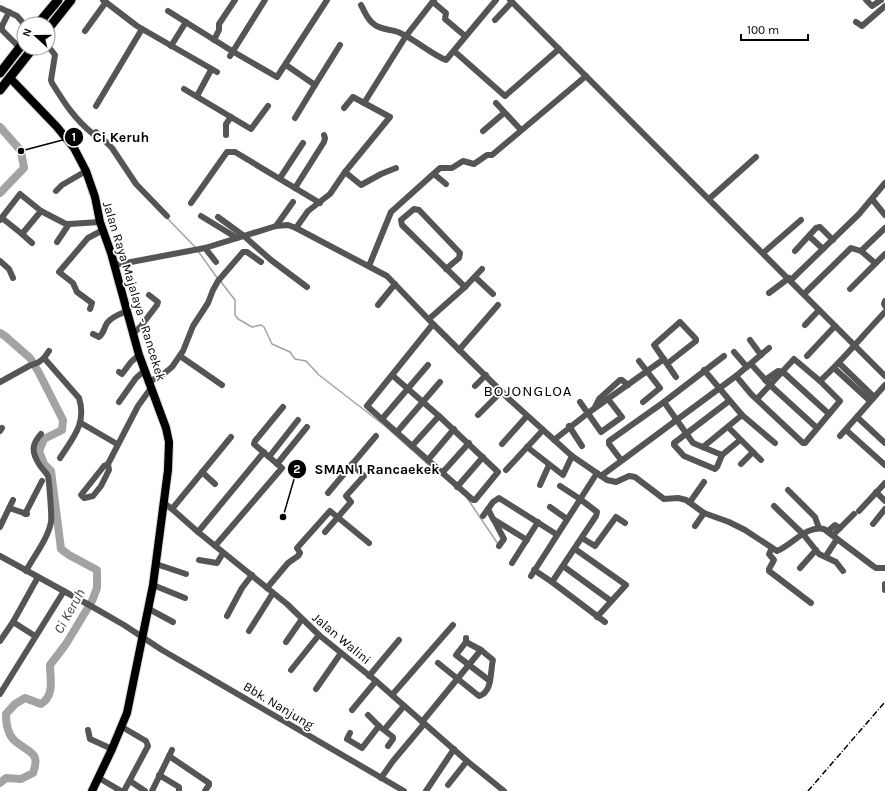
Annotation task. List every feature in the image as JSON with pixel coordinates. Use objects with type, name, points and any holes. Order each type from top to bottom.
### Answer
[{"type":"highway","points":[[45,16],[58,0]]},
{"type":"highway","points":[[56,19],[71,0]]},
{"type":"highway","points":[[0,73],[16,53]]},
{"type":"highway","points":[[0,90],[27,56]]},
{"type":"main road","name":"Jalan Raya Majalaya - Rancekek","points":[[10,78],[58,126],[74,148],[86,171],[100,222],[115,265],[139,355],[166,428],[169,442],[168,470],[153,585],[127,714],[92,791]]},
{"type":"street","points":[[214,40],[219,24],[236,0]]},
{"type":"street","points":[[231,54],[266,0]]},
{"type":"street","points":[[168,11],[214,40],[231,54],[277,77],[328,0]]},
{"type":"street","points":[[361,5],[367,18],[374,25],[383,29],[398,32],[445,60],[496,0]]},
{"type":"street","points":[[866,0],[872,6],[880,1]]},
{"type":"street","points":[[86,31],[105,1],[126,19],[214,71],[197,96]]},
{"type":"street","points":[[364,103],[406,36],[433,1],[446,13],[445,19],[465,36]]},
{"type":"street","points":[[495,20],[511,1],[790,279],[885,376]]},
{"type":"street","points":[[856,22],[862,26],[885,6]]},
{"type":"street","points":[[0,8],[17,16]]},
{"type":"street","points":[[9,12],[2,26],[2,30],[16,40]]},
{"type":"street","points":[[171,46],[186,22]]},
{"type":"street","points":[[96,106],[142,29]]},
{"type":"street","points":[[295,118],[340,45]]},
{"type":"street","points":[[454,51],[505,96],[559,49]]},
{"type":"street","points":[[55,56],[51,80],[68,110],[78,121],[112,148],[136,184],[167,216]]},
{"type":"street","points":[[286,65],[315,85]]},
{"type":"street","points":[[369,266],[391,212],[440,168],[452,168],[463,161],[474,164],[487,155],[492,155],[586,76]]},
{"type":"street","points":[[184,89],[252,129],[268,106]]},
{"type":"street","points":[[296,228],[308,211],[330,194],[345,172],[390,117],[353,96],[344,108]]},
{"type":"street","points":[[496,104],[521,130]]},
{"type":"street","points":[[483,132],[504,113]]},
{"type":"street","points":[[226,135],[226,124],[231,116]]},
{"type":"street","points":[[295,188],[324,142],[324,135]]},
{"type":"street","points":[[280,178],[303,143]]},
{"type":"street","points":[[192,203],[227,152],[235,152],[320,203]]},
{"type":"street","points":[[710,199],[756,157]]},
{"type":"street","points":[[345,172],[361,185],[396,168]]},
{"type":"street","points":[[56,191],[62,185],[86,171]]},
{"type":"street","points":[[434,174],[446,184]]},
{"type":"street","points":[[769,293],[790,279],[833,240],[885,183]]},
{"type":"street","points":[[32,243],[1,219],[20,194],[41,211],[59,221],[69,224],[100,222]]},
{"type":"street","points":[[872,199],[884,213]]},
{"type":"street","points":[[276,226],[293,202]]},
{"type":"street","points":[[446,269],[459,258],[460,253],[419,210],[414,209],[401,220],[402,225],[446,269],[465,286]]},
{"type":"street","points":[[22,234],[41,211]]},
{"type":"street","points":[[201,216],[238,238]]},
{"type":"street","points":[[218,217],[307,287]]},
{"type":"street","points":[[764,253],[801,220]]},
{"type":"street","points":[[57,242],[69,224]]},
{"type":"street","points":[[115,265],[200,249],[276,226],[284,225],[296,228],[387,276],[431,322],[527,416],[572,456],[607,480],[616,482],[627,476],[632,476],[664,499],[678,498],[690,502],[704,513],[729,522],[745,530],[778,551],[803,534],[819,528]]},
{"type":"street","points":[[795,250],[820,227],[833,240]]},
{"type":"street","points":[[861,251],[885,228]]},
{"type":"street","points":[[90,309],[92,303],[77,292],[72,283],[59,272],[88,238],[103,230]]},
{"type":"street","points":[[809,236],[823,249]]},
{"type":"street","points":[[804,294],[848,250],[853,248],[861,251],[876,263]]},
{"type":"street","points":[[200,249],[216,262]]},
{"type":"street","points":[[108,464],[109,470],[102,486],[95,495],[84,498],[81,495],[104,466],[108,464],[117,444],[150,385],[168,371],[180,356],[193,326],[208,303],[212,290],[219,280],[245,251],[261,262]]},
{"type":"street","points":[[850,289],[885,254]]},
{"type":"street","points":[[0,261],[9,269],[13,278]]},
{"type":"street","points":[[392,375],[424,401],[497,471],[498,474],[474,501],[366,406],[392,375],[431,322],[482,270]]},
{"type":"street","points":[[475,277],[493,294]]},
{"type":"street","points":[[378,305],[395,284]]},
{"type":"street","points":[[133,334],[157,305],[158,302],[149,295]]},
{"type":"street","points":[[885,301],[885,306]]},
{"type":"street","points":[[459,350],[498,305]]},
{"type":"street","points":[[805,325],[820,310]]},
{"type":"street","points":[[93,334],[99,337],[102,334],[107,322],[127,311]]},
{"type":"street","points":[[820,381],[839,363],[885,312]]},
{"type":"street","points":[[554,440],[569,426],[596,407],[647,372],[666,361],[696,341],[696,339],[680,322],[654,344],[654,346],[666,361],[676,377]]},
{"type":"street","points":[[807,356],[835,326]]},
{"type":"street","points":[[750,340],[761,355]]},
{"type":"street","points":[[605,622],[552,582],[532,573],[556,534],[580,499],[599,475],[622,460],[736,376],[769,348]]},
{"type":"street","points":[[0,382],[41,360],[49,350]]},
{"type":"street","points":[[734,352],[817,428]]},
{"type":"street","points":[[118,372],[123,374],[131,362],[139,355]]},
{"type":"street","points":[[180,356],[222,385]]},
{"type":"street","points":[[622,460],[609,444],[609,440],[664,402],[724,356]]},
{"type":"street","points":[[736,376],[757,399],[803,443],[840,401],[820,381],[794,359],[757,399]]},
{"type":"street","points":[[41,360],[79,398],[81,404],[81,422],[60,458]]},
{"type":"street","points":[[639,361],[660,389],[643,402]]},
{"type":"street","points":[[839,363],[872,399]]},
{"type":"street","points":[[382,419],[428,365]]},
{"type":"street","points":[[834,368],[872,399]]},
{"type":"street","points":[[704,370],[742,415],[775,443]]},
{"type":"street","points":[[119,402],[136,378],[144,371]]},
{"type":"street","points":[[765,380],[778,371],[783,372],[829,414]]},
{"type":"street","points":[[475,386],[486,375]]},
{"type":"street","points":[[596,407],[599,399],[620,380],[628,385]]},
{"type":"street","points":[[397,432],[440,382]]},
{"type":"street","points":[[840,436],[885,385]]},
{"type":"street","points":[[478,415],[502,391]]},
{"type":"street","points":[[580,402],[602,432],[622,417],[608,400]]},
{"type":"street","points":[[729,401],[674,444],[684,456],[715,469],[722,455],[740,440]]},
{"type":"street","points":[[664,402],[693,443],[722,455]]},
{"type":"street","points":[[215,546],[281,468],[254,444],[254,442],[283,407]]},
{"type":"street","points":[[703,447],[742,415]]},
{"type":"street","points":[[412,446],[439,416]]},
{"type":"street","points":[[502,444],[527,416]]},
{"type":"street","points":[[857,417],[885,443]]},
{"type":"street","points":[[270,457],[298,420]]},
{"type":"street","points":[[81,422],[117,444]]},
{"type":"street","points":[[569,426],[582,446]]},
{"type":"street","points":[[277,464],[307,427]]},
{"type":"street","points":[[728,427],[761,460]]},
{"type":"street","points":[[428,460],[454,429]]},
{"type":"street","points":[[506,470],[543,430]]},
{"type":"street","points":[[846,430],[885,465]]},
{"type":"street","points":[[26,571],[47,533],[51,522],[48,478],[38,464],[33,447],[35,441],[41,434]]},
{"type":"street","points":[[328,492],[376,436]]},
{"type":"street","points":[[172,509],[231,437]]},
{"type":"street","points":[[442,473],[468,442]]},
{"type":"street","points":[[527,447],[563,475],[572,456]]},
{"type":"street","points":[[198,532],[264,452]]},
{"type":"street","points":[[741,464],[753,452]]},
{"type":"street","points":[[458,487],[483,457]]},
{"type":"street","points":[[325,532],[351,502],[346,496],[364,476],[352,464]]},
{"type":"street","points":[[540,484],[549,465]]},
{"type":"street","points":[[202,472],[215,484]]},
{"type":"street","points":[[690,502],[704,482]]},
{"type":"street","points":[[826,556],[836,525],[840,528],[885,483]]},
{"type":"street","points":[[9,508],[26,514],[42,484],[49,489]]},
{"type":"street","points":[[552,582],[575,549],[597,512],[560,486]]},
{"type":"street","points":[[788,490],[815,517],[819,528],[833,535],[876,568],[885,568]]},
{"type":"street","points":[[876,492],[885,501]]},
{"type":"street","points":[[484,516],[493,502],[500,498],[556,534]]},
{"type":"street","points":[[0,527],[13,500]]},
{"type":"street","name":"Jalan Walini","points":[[164,503],[273,593],[319,635],[376,681],[467,761],[504,791]]},
{"type":"street","points":[[774,506],[803,534],[819,554],[836,562],[843,571]]},
{"type":"street","points":[[550,507],[567,519]]},
{"type":"street","points":[[488,509],[504,539]]},
{"type":"street","points":[[873,524],[885,509]]},
{"type":"street","points":[[267,588],[288,563],[298,556],[300,552],[297,548],[330,511],[369,543]]},
{"type":"street","points":[[694,526],[704,513]]},
{"type":"street","points":[[582,538],[595,546],[616,517],[625,524]]},
{"type":"street","points":[[493,519],[527,540]]},
{"type":"street","points":[[512,563],[538,522]]},
{"type":"street","points":[[499,546],[510,529]]},
{"type":"street","points":[[772,548],[769,554],[774,560],[769,571],[811,603]]},
{"type":"street","points":[[575,549],[626,586],[597,617]]},
{"type":"street","points":[[800,568],[816,550]]},
{"type":"street","points":[[199,560],[217,563],[223,553]]},
{"type":"street","name":"Bbk. Nanjung","points":[[0,556],[38,578],[85,602],[124,625],[142,638],[404,791]]},
{"type":"street","points":[[156,564],[186,574]]},
{"type":"street","points":[[563,566],[611,602]]},
{"type":"street","points":[[227,616],[242,588],[252,576]]},
{"type":"street","points":[[0,641],[13,622],[38,578]]},
{"type":"street","points":[[885,584],[885,590]]},
{"type":"street","points":[[153,585],[185,598]]},
{"type":"street","points":[[0,694],[64,591]]},
{"type":"street","points":[[249,631],[273,593]]},
{"type":"street","points":[[149,609],[173,622]]},
{"type":"street","points":[[286,642],[302,619]]},
{"type":"street","points":[[13,622],[35,636]]},
{"type":"street","points":[[392,695],[453,625]]},
{"type":"street","points":[[291,670],[319,635]]},
{"type":"street","points":[[369,676],[399,640]]},
{"type":"street","points":[[438,663],[480,696],[489,686],[490,681],[491,668],[493,660],[466,640],[456,654],[490,681]]},
{"type":"street","points":[[381,778],[393,760],[480,650]]},
{"type":"street","points":[[316,689],[342,653]]},
{"type":"street","points":[[352,710],[376,681]]},
{"type":"street","points":[[384,730],[404,706]]},
{"type":"street","points":[[368,715],[393,737],[388,746]]},
{"type":"street","points":[[122,726],[148,743],[148,746],[124,791]]},
{"type":"street","points":[[350,733],[347,739],[362,748],[379,726]]},
{"type":"street","points":[[88,730],[90,739],[112,749]]},
{"type":"street","points":[[426,791],[454,749]]},
{"type":"street","points":[[152,791],[171,753],[209,783],[205,791]]},
{"type":"street","points":[[448,785],[467,761]]},
{"type":"street","points":[[159,775],[179,787],[179,791]]},
{"type":"street","points":[[99,778],[121,791]]},
{"type":"street","points":[[130,781],[145,791]]},
{"type":"waterway","name":"Ci Keruh","points":[[0,127],[21,151],[24,168],[0,193]]},
{"type":"waterway","points":[[167,218],[196,248]]},
{"type":"waterway","points":[[198,251],[218,279]]},
{"type":"waterway","points":[[221,282],[235,300],[235,315],[238,319],[252,327],[261,325],[264,327],[272,344],[290,352],[295,359],[306,361],[319,375],[385,426],[432,468]]},
{"type":"waterway","name":"Ci Keruh","points":[[0,333],[30,358],[63,420],[62,430],[44,439],[39,451],[44,464],[51,471],[61,549],[97,570],[97,588],[92,601],[66,644],[50,665],[51,686],[48,696],[41,704],[25,698],[15,704],[6,714],[7,725],[11,736],[35,757],[36,761],[33,773],[21,779],[6,778],[0,783]]},
{"type":"waterway","points":[[467,498],[498,544]]},
{"type":"railway","points":[[808,791],[885,702]]},
{"type":"place","name":"Ci Keruh","points":[[21,151]]},
{"type":"place","name":"SMAN 1 Rancaekek","points":[[283,517]]},
{"type":"district","name":"BOJONGLOA","points":[[528,391]]}]
